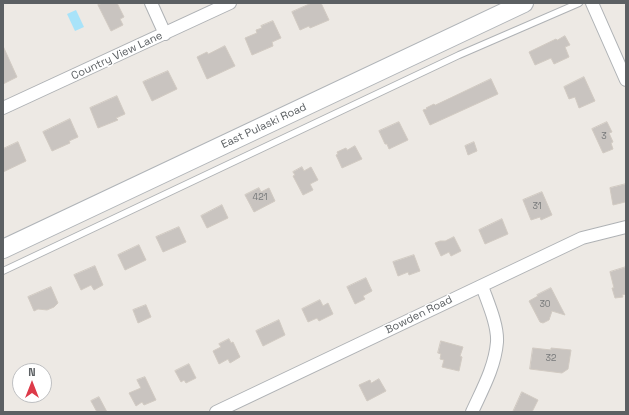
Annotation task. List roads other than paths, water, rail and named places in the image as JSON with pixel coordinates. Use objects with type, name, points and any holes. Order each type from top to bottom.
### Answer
[{"type":"main road","name":"East Pulaski Road","points":[[3,249],[524,3]]},
{"type":"street","points":[[150,3],[165,34]]},
{"type":"street","name":"Country View Lane","points":[[3,108],[230,3]]},
{"type":"street","points":[[592,3],[626,80]]},
{"type":"street","name":"Bowden Road","points":[[216,412],[582,238],[626,227]]},
{"type":"street","points":[[472,412],[493,365],[497,341],[493,317],[482,286]]},
{"type":"lane","points":[[3,271],[459,55],[578,3]]},
{"type":"water","points":[[76,10],[84,27],[75,31],[67,14]]}]
